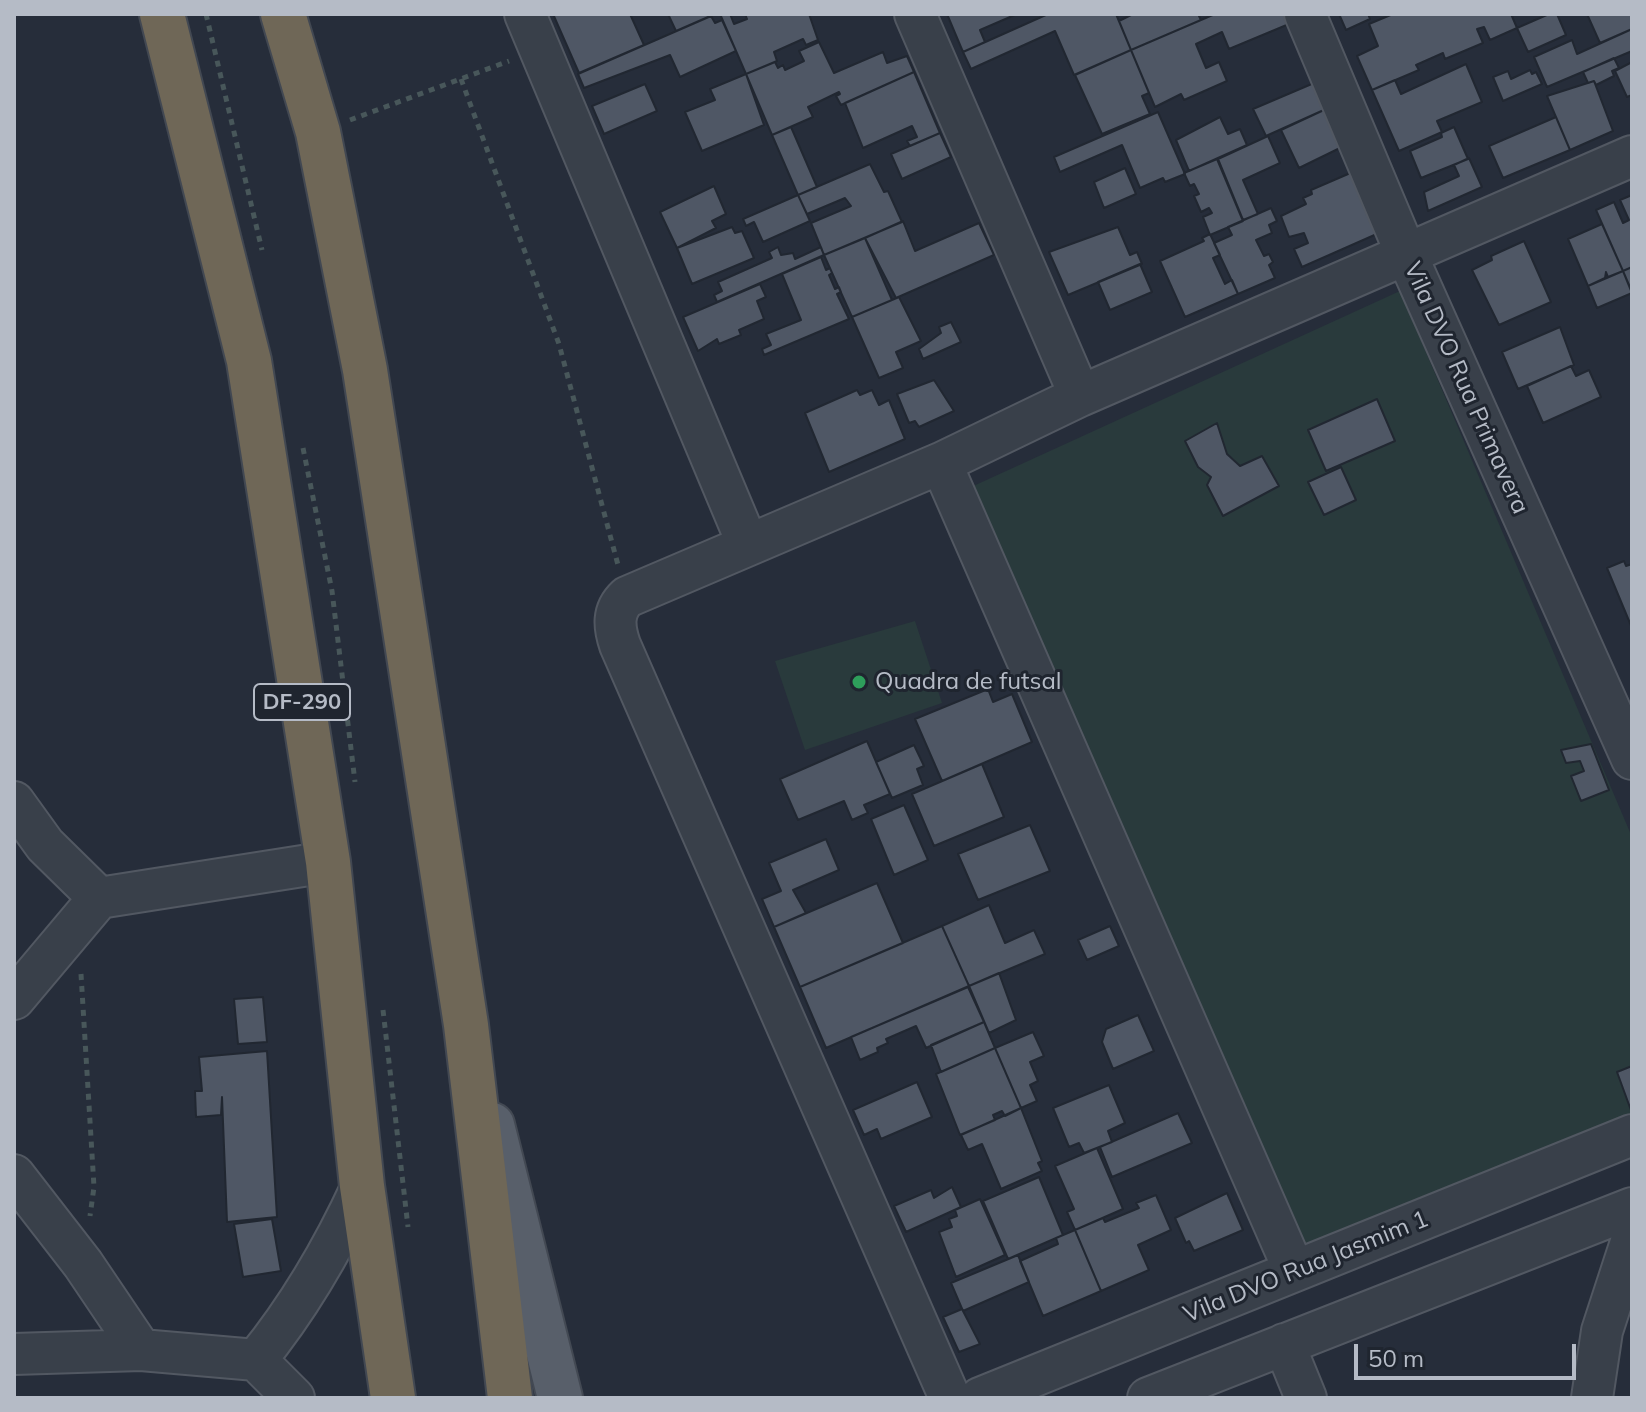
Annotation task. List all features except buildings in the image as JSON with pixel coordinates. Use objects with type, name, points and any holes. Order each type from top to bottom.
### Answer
[{"type":"highway","name":"DF-290","points":[[162,14],[249,361],[328,862],[362,1186],[393,1398]]},
{"type":"highway","points":[[283,14],[318,132],[365,370],[466,1025],[510,1398]]},
{"type":"main road","points":[[466,1025],[560,1398]]},
{"type":"street","points":[[915,14],[1080,396]]},
{"type":"street","name":"Vila DVO Rua Primavera","points":[[1305,14],[1407,256],[1632,759]]},
{"type":"street","points":[[533,32],[748,545]]},
{"type":"street","points":[[950,1398],[620,645],[614,628],[616,614],[627,597],[941,463],[1080,396],[1632,156]]},
{"type":"street","points":[[941,463],[1294,1270]]},
{"type":"street","points":[[14,802],[88,911]]},
{"type":"street","points":[[14,999],[88,911],[328,862]]},
{"type":"street","name":"Vila DVO Rua Jasmim 1","points":[[980,1398],[1112,1348],[1294,1270],[1632,1135]]},
{"type":"street","points":[[14,1175],[83,1264],[141,1350]]},
{"type":"street","points":[[256,1360],[284,1326],[332,1251],[362,1186]]},
{"type":"street","points":[[1148,1398],[1632,1208]]},
{"type":"street","points":[[1592,1398],[1602,1331],[1632,1239]]},
{"type":"street","points":[[1284,1344],[1306,1398]]},
{"type":"street","points":[[1112,1348],[1131,1398]]},
{"type":"street","points":[[14,1354],[141,1350],[256,1360],[294,1398]]},
{"type":"path","points":[[318,132],[461,79],[533,32]]},
{"type":"path","points":[[461,79],[559,344],[627,597]]},
{"type":"path","points":[[83,1264],[94,1187],[88,911]]},
{"type":"shaded area","points":[[1400,291],[1632,837],[1632,1114],[1307,1249],[969,488]]},
{"type":"shaded area","name":"Quadra de futsal","points":[[915,621],[942,703],[805,750],[775,661]]},
{"type":"place","name":"Quadra de futsal","points":[[859,682]]}]
